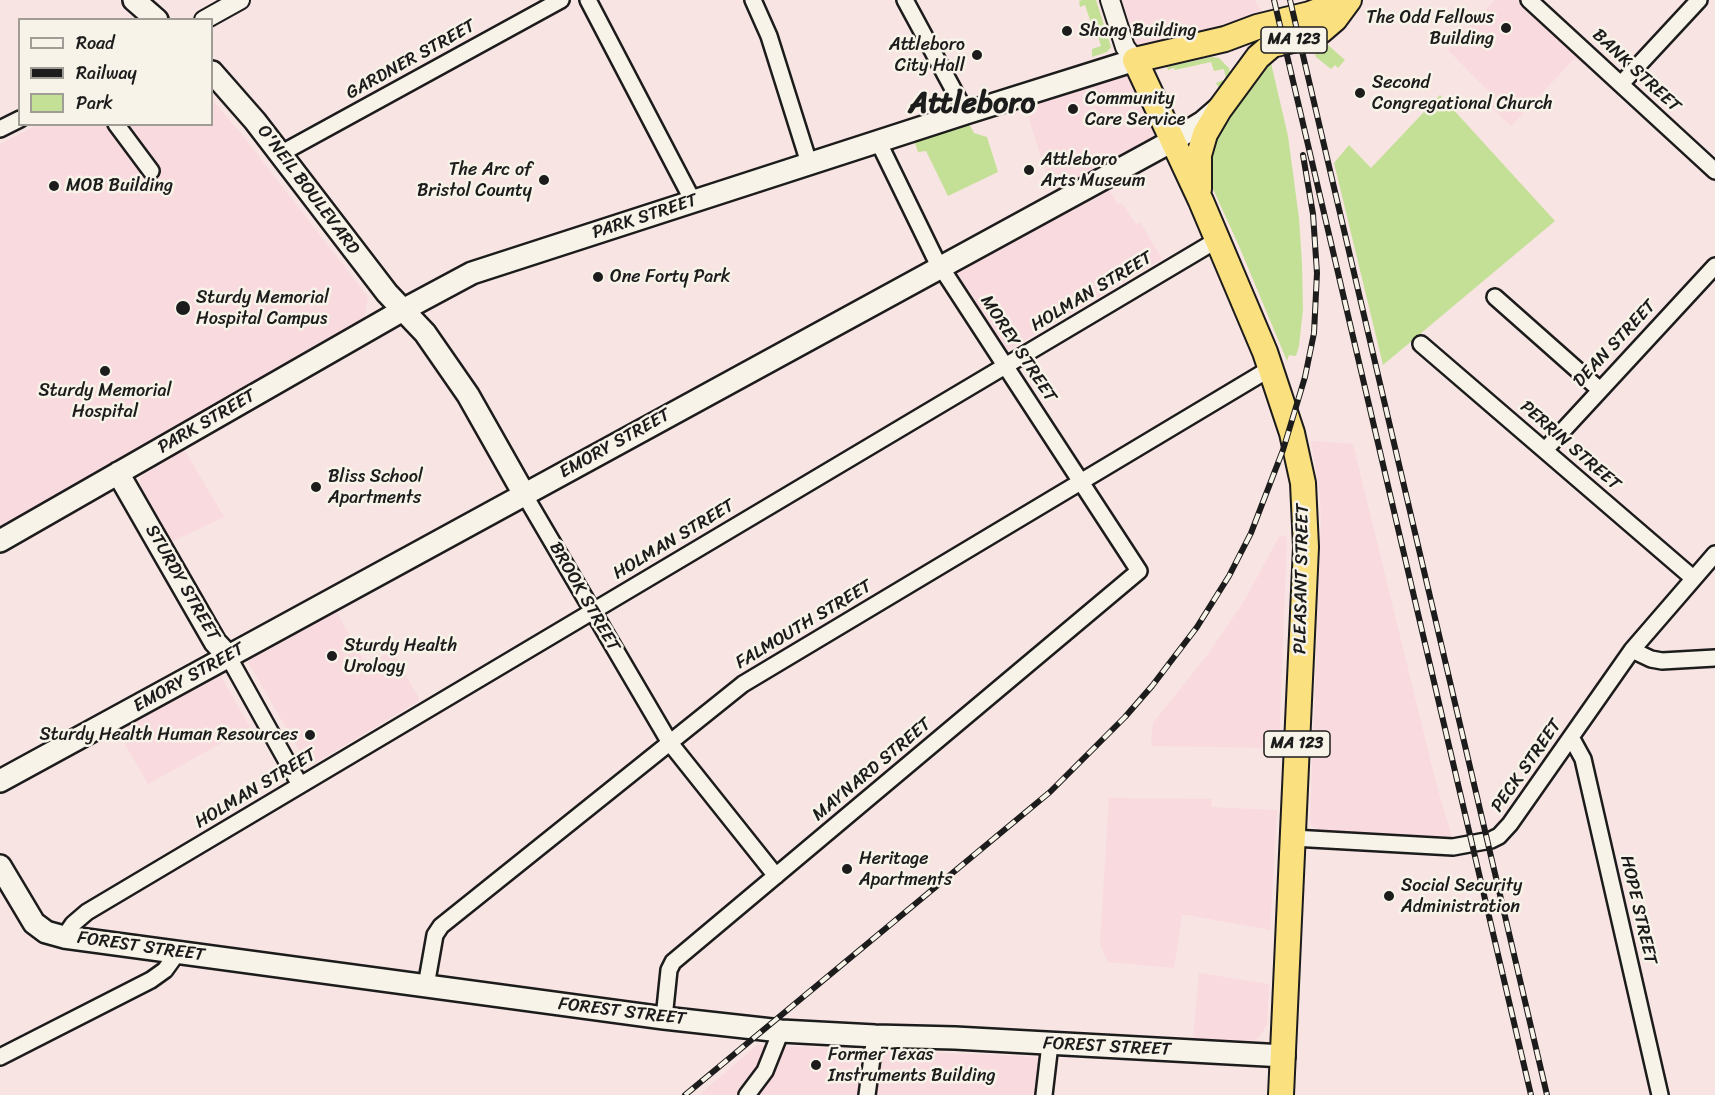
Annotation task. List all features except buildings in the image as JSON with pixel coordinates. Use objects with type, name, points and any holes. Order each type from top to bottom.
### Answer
[{"type":"highway","name":"PARK STREET","points":[[1135,60],[1233,37],[1257,27],[1310,14],[1335,0]]},
{"type":"highway","name":"MA 123","points":[[1201,201],[1198,174],[1200,151],[1205,134],[1225,101],[1265,50],[1272,45],[1310,36],[1320,31],[1335,19],[1349,0]]},
{"type":"highway","points":[[1205,44],[1223,49],[1234,59],[1241,71],[1241,80]]},
{"type":"highway","name":"PLEASANT STREET","points":[[1135,60],[1201,201],[1271,368],[1295,442],[1303,483],[1306,516],[1281,1095]]},
{"type":"main road","points":[[134,0],[155,18]]},
{"type":"main road","name":"PARK STREET","points":[[0,541],[403,310],[472,273],[1135,60]]},
{"type":"main road","name":"O'NEIL BOULEVARD","points":[[213,73],[251,116],[387,293],[403,310]]},
{"type":"main road","name":"EMORY STREET","points":[[0,781],[1172,141],[1208,118],[1225,101]]},
{"type":"main road","name":"BROOK STREET","points":[[403,310],[425,333],[451,370],[525,494]]},
{"type":"main road","name":"STURDY STREET","points":[[118,473],[215,642],[228,656]]},
{"type":"main road","name":"FOREST STREET","points":[[0,866],[34,923],[46,932],[64,937],[664,1018],[781,1030],[1284,1056]]},
{"type":"street","points":[[208,18],[240,0]]},
{"type":"street","name":"GARDNER STREET","points":[[280,154],[561,0]]},
{"type":"street","points":[[588,0],[693,201]]},
{"type":"street","points":[[753,0],[769,36],[809,163]]},
{"type":"street","points":[[905,0],[966,113]]},
{"type":"street","points":[[1110,0],[1124,44],[1135,60]]},
{"type":"street","name":"BANK STREET","points":[[1530,0],[1715,171]]},
{"type":"street","points":[[1621,84],[1699,0]]},
{"type":"street","points":[[0,129],[18,120]]},
{"type":"street","points":[[117,126],[151,171]]},
{"type":"street","name":"MOREY STREET","points":[[878,141],[941,266],[1139,571]]},
{"type":"street","name":"HOLMAN STREET","points":[[64,937],[87,912],[1217,240]]},
{"type":"street","name":"DEAN STREET","points":[[1545,450],[1715,266]]},
{"type":"street","points":[[1495,297],[1600,390]]},
{"type":"street","name":"PERRIN STREET","points":[[1421,344],[1693,578]]},
{"type":"street","name":"FALMOUTH STREET","points":[[426,986],[435,935],[441,926],[750,679],[1271,368]]},
{"type":"street","name":"BROOK STREET","points":[[525,494],[670,744],[776,876]]},
{"type":"street","name":"PECK STREET","points":[[1293,838],[1453,847],[1491,840],[1506,829],[1632,650],[1715,554]]},
{"type":"street","name":"MAYNARD STREET","points":[[664,1018],[671,965],[1139,571]]},
{"type":"street","points":[[1632,650],[1651,659],[1662,661],[1715,658]]},
{"type":"street","name":"STURDY STREET","points":[[228,656],[300,785]]},
{"type":"street","name":"HOPE STREET","points":[[1571,737],[1584,759],[1660,1095]]},
{"type":"street","points":[[0,1057],[152,980],[168,966],[178,952]]},
{"type":"street","points":[[747,1095],[765,1071],[781,1030]]},
{"type":"street","points":[[867,1095],[875,1036]]},
{"type":"street","points":[[1044,1095],[1050,1044]]},
{"type":"shaded area","points":[[1115,0],[1255,0],[1261,9],[1264,22],[1139,48],[1128,41]]},
{"type":"shaded area","points":[[1495,0],[1522,0],[1582,54],[1585,63],[1583,65],[1575,58],[1511,126],[1484,100],[1490,93],[1448,50]]},
{"type":"shaded area","points":[[1123,70],[1132,74],[1156,134],[1155,138],[1059,194],[1044,167],[1023,99]]},
{"type":"shaded area","name":"Sturdy Memorial Hospital Campus","points":[[213,101],[243,136],[368,297],[364,319],[0,527],[0,144],[35,126],[213,126]]},
{"type":"shaded area","points":[[1108,188],[1118,205],[1122,203],[1136,224],[1140,222],[1162,259],[1007,351],[956,271]]},
{"type":"shaded area","points":[[1311,441],[1353,444],[1436,783],[1453,841],[1323,833],[1313,827],[1310,821],[1321,521],[1320,496]]},
{"type":"shaded area","points":[[184,449],[224,517],[171,542],[141,489],[140,480],[145,471]]},
{"type":"shaded area","points":[[1287,536],[1279,748],[1151,746],[1153,723],[1208,654],[1243,603],[1279,537]]},
{"type":"shaded area","points":[[336,611],[366,665],[392,651],[420,700],[312,765],[306,762],[248,662],[251,658]]},
{"type":"shaded area","points":[[220,675],[250,727],[148,784],[118,732]]},
{"type":"shaded area","points":[[1109,798],[1212,799],[1211,807],[1277,810],[1270,930],[1182,914],[1174,968],[1108,962],[1100,944]]},
{"type":"shaded area","points":[[1199,973],[1269,984],[1267,1024],[1260,1036],[1253,1041],[1241,1043],[1193,1041]]},
{"type":"shaded area","points":[[757,1045],[1040,1057],[1035,1095],[699,1095]]},
{"type":"green space","points":[[1096,0],[1111,47],[1107,52],[1092,57],[1092,49],[1101,46],[1094,23],[1091,23],[1085,5],[1080,7],[1079,1]]},
{"type":"green space","points":[[1328,45],[1345,60],[1338,68],[1335,65],[1331,69],[1316,57],[1314,50]]},
{"type":"green space","points":[[1212,57],[1219,58],[1229,68],[1231,80],[1225,88],[1219,88],[1216,83],[1226,79],[1224,69],[1214,71],[1211,62],[1175,70],[1174,68],[1168,70],[1167,67]]},
{"type":"green space","points":[[1271,63],[1288,136],[1299,218],[1302,263],[1303,309],[1299,346],[1296,356],[1289,355],[1287,361],[1213,189],[1208,155],[1226,122]]},
{"type":"green space","points":[[1440,95],[1555,221],[1383,365],[1334,163],[1349,145],[1371,168]]},
{"type":"green space","points":[[969,124],[974,133],[987,137],[998,172],[948,196],[926,151],[918,152],[914,140]]},
{"type":"railway","points":[[1274,0],[1531,1095]]},
{"type":"railway","points":[[1290,0],[1547,1095]]},
{"type":"railway","points":[[685,1095],[1050,792],[1125,717],[1197,627],[1229,576],[1251,533],[1283,450],[1305,377],[1314,333],[1317,273],[1313,214],[1303,155]]},
{"type":"place","name":"The Odd Fellows Building","points":[[1506,28]]},
{"type":"place","name":"Shang Building","points":[[1067,31]]},
{"type":"place","name":"Attleboro City Hall","points":[[977,55]]},
{"type":"place","name":"Second Congregational Church","points":[[1360,93]]},
{"type":"place","name":"Community Care Service","points":[[1073,109]]},
{"type":"place","name":"Attleboro Arts Museum","points":[[1029,170]]},
{"type":"place","name":"The Arc of Bristol County","points":[[544,180]]},
{"type":"place","name":"MOB Building","points":[[54,186]]},
{"type":"place","name":"One Forty Park","points":[[598,277]]},
{"type":"place","name":"Sturdy Memorial Hospital Campus","points":[[183,308]]},
{"type":"place","name":"Sturdy Memorial Hospital","points":[[105,371]]},
{"type":"place","name":"Bliss School Apartments","points":[[316,487]]},
{"type":"place","name":"Sturdy Health Urology","points":[[332,656]]},
{"type":"place","name":"Sturdy Health Human Resources","points":[[310,735]]},
{"type":"place","name":"Heritage Apartments","points":[[847,869]]},
{"type":"place","name":"Social Security Administration","points":[[1389,896]]},
{"type":"place","name":"Former Texas Instruments Building","points":[[816,1065]]},
{"type":"district","name":"Attleboro","points":[[972,104]]}]
